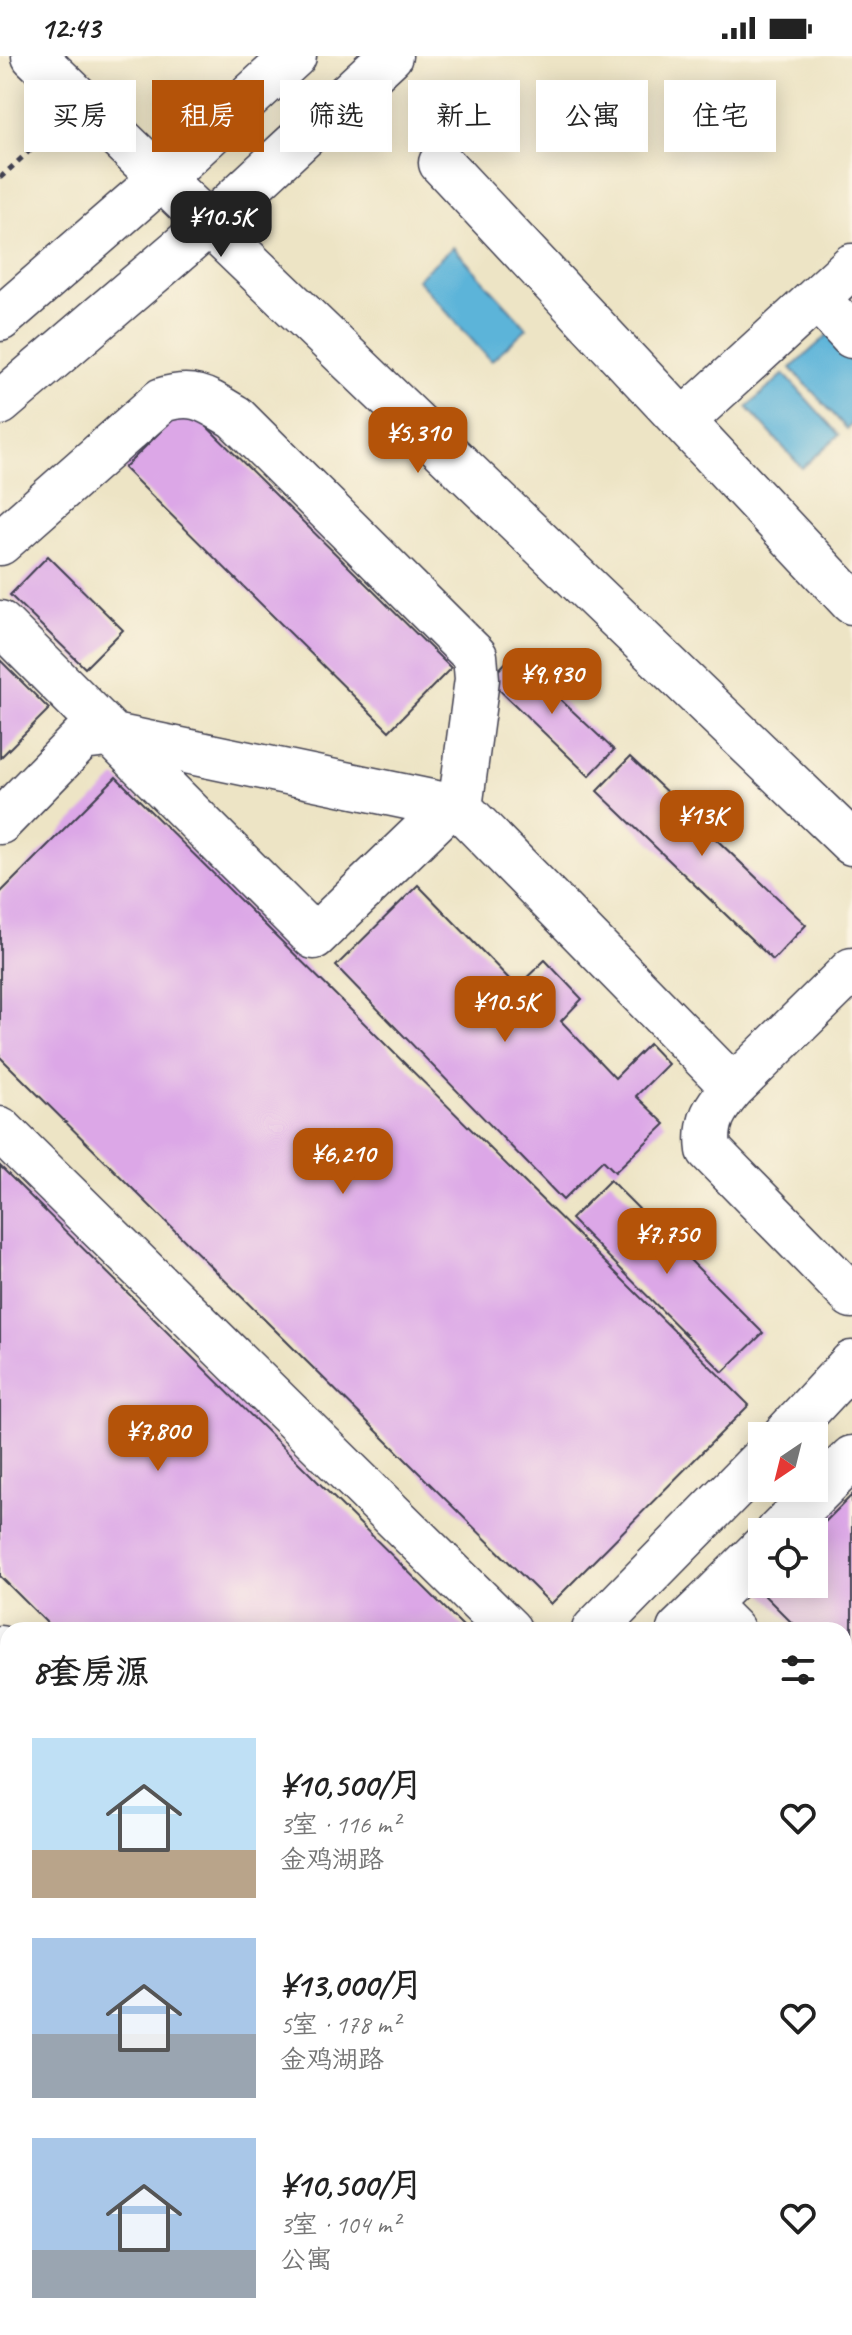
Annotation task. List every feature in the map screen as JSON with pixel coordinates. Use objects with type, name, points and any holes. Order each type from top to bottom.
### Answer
[{"type":"street","points":[[34,56],[59,80]]},
{"type":"street","points":[[0,319],[161,179],[294,56]]},
{"type":"street","points":[[0,403],[207,226],[390,56]]},
{"type":"street","points":[[133,152],[852,843]]},
{"type":"street","points":[[441,163],[852,602]]},
{"type":"street","points":[[683,421],[852,266]]},
{"type":"street","points":[[817,298],[852,336]]},
{"type":"street","points":[[0,543],[162,400],[185,393],[205,399],[235,417],[475,656],[477,679],[455,807],[314,937],[0,623]]},
{"type":"street","points":[[0,822],[82,738],[109,735],[455,807],[733,1087]]},
{"type":"street","points":[[852,970],[733,1087],[712,1111],[706,1131],[709,1150],[852,1296]]},
{"type":"street","points":[[0,1129],[501,1622]]},
{"type":"street","points":[[797,1422],[852,1363]]},
{"type":"street","points":[[792,1518],[852,1458]]},
{"type":"street","points":[[602,1622],[748,1473]]},
{"type":"street","points":[[706,1621],[748,1566]]},
{"type":"path","points":[[0,178],[28,152]]},
{"type":"water","points":[[453,247],[527,328],[491,361],[417,279]]},
{"type":"water","points":[[829,334],[852,361],[852,424],[847,429],[791,368]]},
{"type":"water","points":[[784,374],[839,435],[802,468],[747,407]]},
{"type":"building","points":[[186,406],[451,668],[389,731],[124,468]]},
{"type":"building","points":[[48,556],[123,630],[85,668],[10,595]]},
{"type":"building","points":[[513,655],[614,750],[589,776],[489,680]]},
{"type":"building","points":[[0,660],[49,709],[0,758]]},
{"type":"building","points":[[630,757],[806,925],[773,960],[597,791]]},
{"type":"building","points":[[116,777],[749,1405],[551,1604],[0,1057],[0,893]]},
{"type":"building","points":[[418,885],[517,987],[545,960],[582,999],[561,1021],[615,1078],[649,1044],[668,1064],[636,1096],[665,1124],[615,1172],[603,1160],[563,1200],[336,966]]},
{"type":"building","points":[[0,1166],[459,1622],[46,1622],[0,1576]]},
{"type":"building","points":[[610,1180],[763,1333],[723,1372],[571,1219]]},
{"type":"building","points":[[852,1495],[852,1622],[791,1622],[767,1598],[828,1598],[828,1519]]}]
